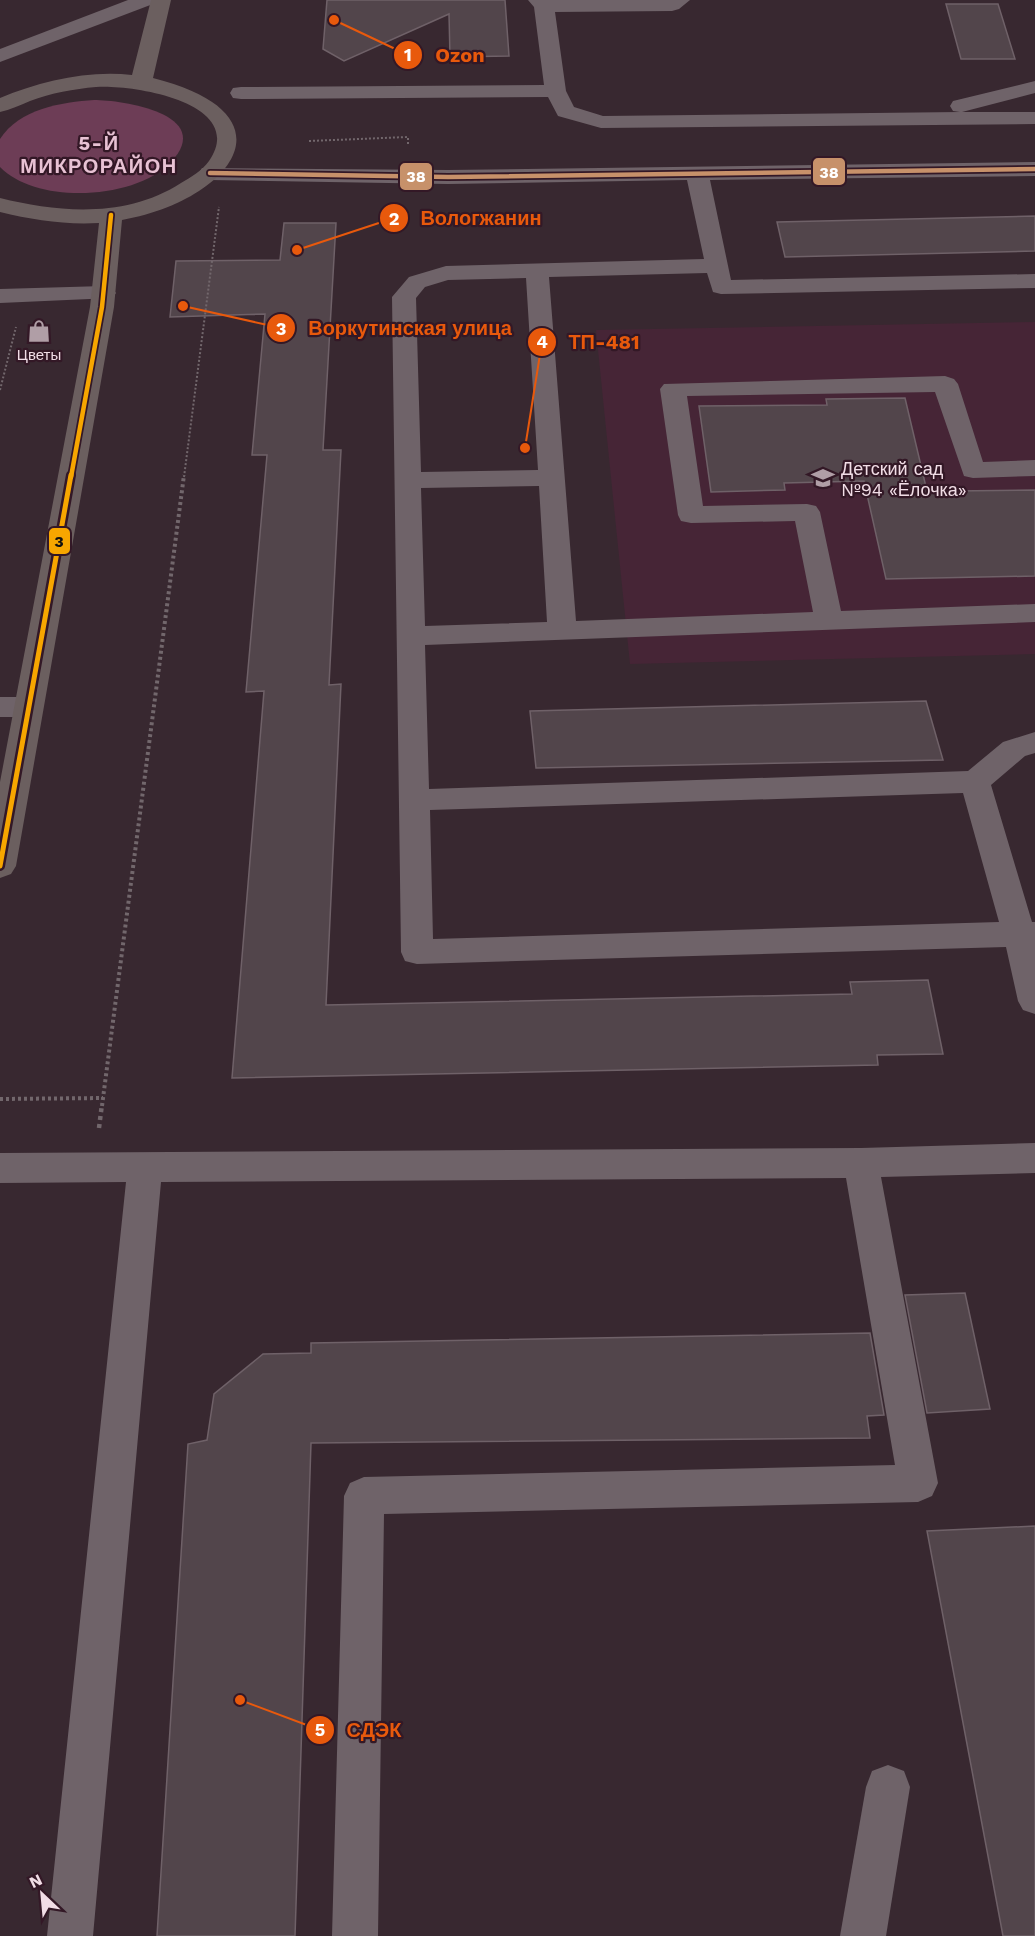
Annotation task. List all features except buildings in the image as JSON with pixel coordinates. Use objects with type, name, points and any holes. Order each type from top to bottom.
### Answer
[{"type":"main road","points":[[141,83],[161,0]]},
{"type":"main road","points":[[0,106],[29,94],[62,86],[108,81],[141,83],[191,97],[219,118],[226,135],[226,145],[219,164],[190,189],[162,202],[111,215],[63,217],[39,215],[0,205]]},
{"type":"main road","points":[[0,866],[14,707],[104,293],[111,215]]},
{"type":"street","points":[[0,56],[146,0]]},
{"type":"street","points":[[680,0],[672,5],[541,3],[555,91],[566,111],[601,122],[1035,118]]},
{"type":"street","points":[[907,119],[1035,87]]},
{"type":"street","points":[[241,93],[555,91]]},
{"type":"street","points":[[210,173],[448,177],[1035,169]]},
{"type":"street","points":[[697,174],[721,287],[1035,281]]},
{"type":"street","points":[[717,266],[446,273],[417,282],[404,297],[417,952],[1027,934]]},
{"type":"street","points":[[537,271],[562,629]]},
{"type":"street","points":[[0,296],[104,293]]},
{"type":"street","points":[[829,620],[807,512],[691,515],[673,389],[945,384],[973,470],[1035,468]]},
{"type":"street","points":[[408,480],[553,478]]},
{"type":"street","points":[[411,636],[1035,613]]},
{"type":"street","points":[[414,800],[975,782],[1014,749],[1035,742]]},
{"type":"street","points":[[975,782],[1027,934],[1035,1001]]},
{"type":"street","points":[[0,1168],[861,1163],[1035,1158]]},
{"type":"street","points":[[355,1936],[364,1496],[918,1483],[861,1163]]},
{"type":"street","points":[[70,1936],[145,1167]]},
{"type":"street","points":[[863,1936],[888,1787]]},
{"type":"path","points":[[94,1167],[219,202]]},
{"type":"path","points":[[0,390],[24,296]]},
{"type":"path","points":[[0,1099],[103,1098]]},
{"type":"shaded area","points":[[94,100],[124,103],[160,113],[174,121],[182,132],[182,146],[171,162],[155,175],[111,190],[86,193],[37,188],[16,179],[0,167],[0,139],[18,121],[55,105]]},
{"type":"shaded area","name":"Детский сад №94 «Ёлочка»","points":[[1035,322],[1035,654],[630,664],[596,330]]},
{"type":"transit line","name":"38","points":[[210,173],[448,177],[1035,169]]},
{"type":"transit line","name":"3","points":[[0,866],[102,307],[111,215]]},
{"type":"place","name":"Ozon","points":[[334,20]]},
{"type":"place","name":"Вологжанин","points":[[297,250]]},
{"type":"place","name":"Воркутинская улица","points":[[183,306]]},
{"type":"place","name":"Цветы","points":[[39,331]]},
{"type":"place","name":"ТП-481","points":[[525,448]]},
{"type":"place","name":"Детский сад №94 «Ёлочка»","points":[[823,478]]},
{"type":"place","name":"СДЭК","points":[[240,1700]]},
{"type":"district","name":"5-Й МИКРОРАЙОН","points":[[99,154]]}]
